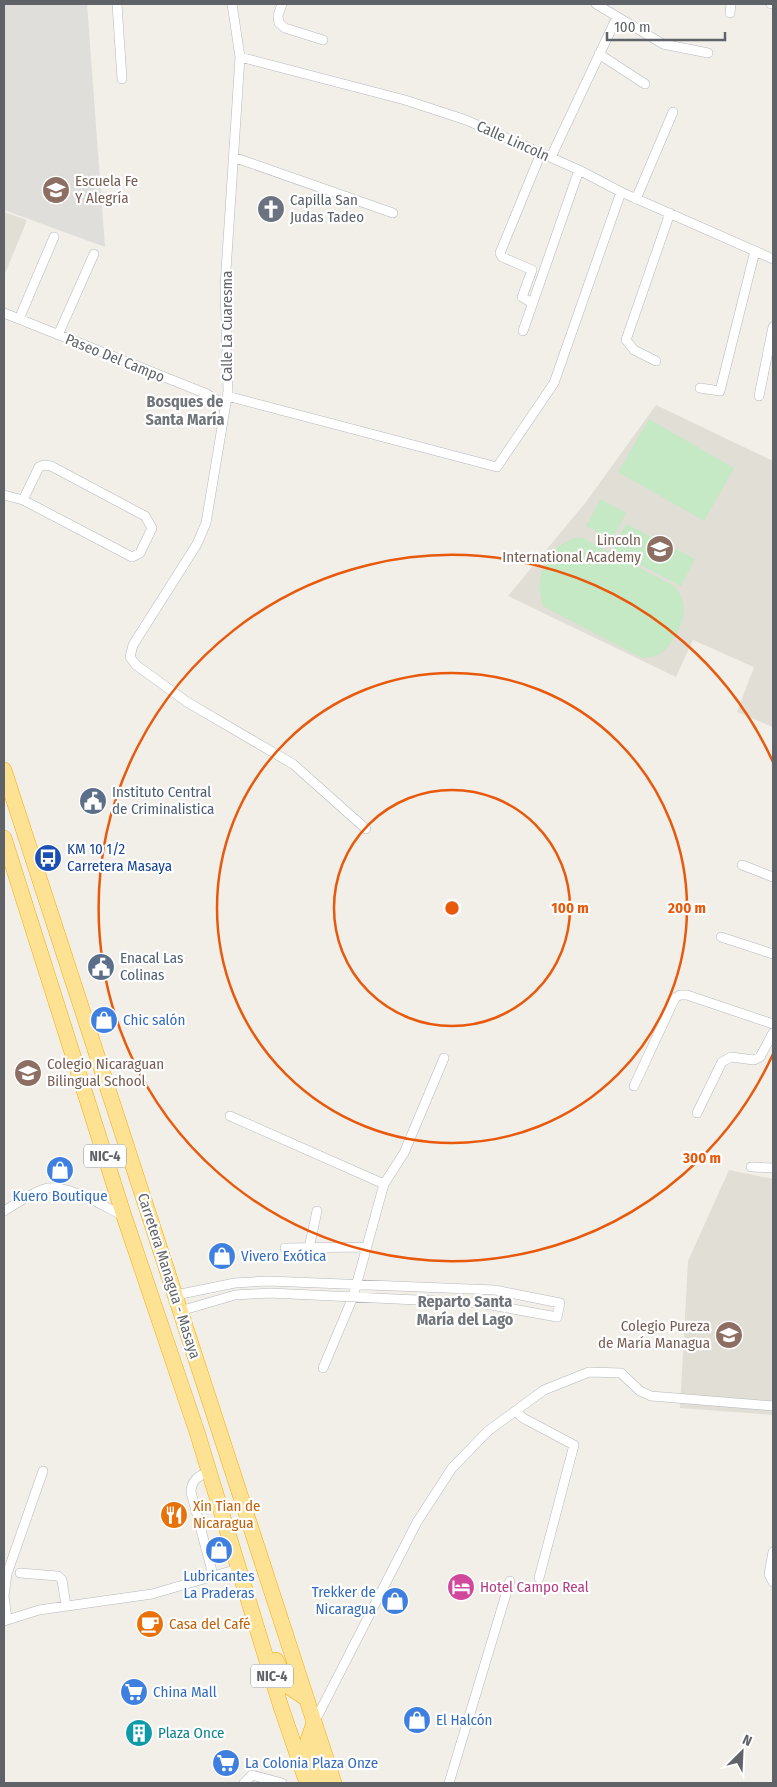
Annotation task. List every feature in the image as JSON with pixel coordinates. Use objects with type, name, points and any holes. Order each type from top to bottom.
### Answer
[{"type":"highway","name":"Carretera Managua - Masaya","points":[[4,770],[334,1783]]},
{"type":"highway","points":[[4,786],[33,872],[41,879]]},
{"type":"highway","name":"Carretera Managua - Masaya","points":[[4,838],[124,1216],[209,1471],[239,1571],[308,1783]]},
{"type":"highway","points":[[226,1451],[219,1463],[209,1471],[220,1476],[238,1492]]},
{"type":"highway","points":[[239,1571],[255,1598],[282,1677],[293,1691],[306,1699]]},
{"type":"highway","points":[[308,1783],[308,1740],[314,1723]]},
{"type":"street","points":[[117,4],[122,79]]},
{"type":"street","name":"Calle La Cuaresma","points":[[232,4],[240,57],[225,286],[226,400],[206,523],[197,544],[133,645],[130,657],[136,666],[187,702],[293,764],[366,829]]},
{"type":"street","points":[[282,4],[278,16],[279,23],[285,28],[323,40]]},
{"type":"street","points":[[596,4],[663,44],[708,53]]},
{"type":"street","points":[[551,157],[617,17]]},
{"type":"street","points":[[600,54],[645,84]]},
{"type":"street","name":"Calle Lincoln","points":[[240,57],[405,100],[466,120],[580,170],[636,199],[773,259]]},
{"type":"street","points":[[636,199],[673,112]]},
{"type":"street","points":[[532,303],[522,297],[532,270],[502,257],[500,253],[541,153]]},
{"type":"street","points":[[233,157],[393,213]]},
{"type":"street","points":[[523,331],[580,170]]},
{"type":"street","name":"Paseo Del Campo","points":[[4,313],[226,400],[497,466],[554,383],[621,192]]},
{"type":"street","points":[[656,361],[634,350],[626,340],[670,213]]},
{"type":"street","points":[[19,319],[54,237]]},
{"type":"street","points":[[700,388],[720,391],[755,251]]},
{"type":"street","points":[[58,335],[94,254]]},
{"type":"street","points":[[759,396],[773,326]]},
{"type":"street","points":[[4,495],[23,500],[132,557],[140,553],[152,528],[145,516],[51,466],[44,465],[39,467],[23,500]]},
{"type":"street","points":[[742,865],[773,877]]},
{"type":"street","points":[[721,937],[773,954]]},
{"type":"street","points":[[634,1086],[675,998],[680,995],[687,995],[773,1024]]},
{"type":"street","points":[[696,1113],[722,1062],[731,1056],[754,1060],[760,1057],[773,1033]]},
{"type":"street","points":[[323,1368],[353,1297],[384,1184],[404,1153],[444,1058]]},
{"type":"street","points":[[230,1116],[384,1184]]},
{"type":"street","points":[[751,1168],[773,1168]]},
{"type":"street","points":[[4,1211],[44,1189],[56,1187],[67,1190],[124,1216]]},
{"type":"street","points":[[309,1248],[317,1211]]},
{"type":"street","points":[[285,1248],[366,1247]]},
{"type":"street","points":[[176,1295],[235,1282],[268,1281],[357,1283],[495,1290],[560,1303],[557,1317],[480,1303],[270,1293],[236,1295],[180,1311]]},
{"type":"street","points":[[314,1723],[422,1514],[452,1468],[488,1431],[544,1390],[589,1372],[605,1371],[621,1373],[640,1391],[651,1396],[773,1406]]},
{"type":"street","points":[[515,1411],[523,1418],[574,1444],[539,1578]]},
{"type":"street","points":[[43,1471],[7,1574],[4,1596],[5,1620],[39,1610],[144,1596],[213,1575],[239,1571]]},
{"type":"street","points":[[209,1471],[195,1480],[191,1485],[191,1492],[213,1575]]},
{"type":"street","points":[[773,1552],[769,1565],[769,1574],[773,1582]]},
{"type":"street","points":[[20,1573],[58,1576],[62,1580],[66,1606]]},
{"type":"street","points":[[449,1783],[510,1580]]},
{"type":"street","points":[[306,1699],[327,1698]]},
{"type":"street","points":[[244,1783],[252,1775],[282,1783]]},
{"type":"shaded area","points":[[4,4],[87,4],[105,247],[4,210]]},
{"type":"shaded area","points":[[4,212],[27,220],[4,276]]},
{"type":"shaded area","name":"Lincoln International Academy","points":[[656,405],[773,461],[773,727],[737,712],[754,667],[693,640],[676,677],[508,596],[586,502]]},
{"type":"shaded area","name":"Colegio Pureza de María Managua","points":[[729,1170],[773,1179],[773,1415],[680,1408],[688,1261]]},
{"type":"green space","points":[[649,419],[734,468],[704,521],[618,472]]},
{"type":"green space","points":[[601,499],[626,513],[612,540],[586,526]]},
{"type":"green space","points":[[626,524],[695,559],[681,586],[612,550]]},
{"type":"green space","points":[[581,537],[674,586],[679,592],[684,611],[683,618],[678,631],[666,649],[661,653],[642,658],[543,606],[540,595],[540,583],[546,562],[560,546],[569,540]]},
{"type":"place","name":"Escuela Fe Y Alegría","points":[[56,190]]},
{"type":"place","name":"Capilla San Judas Tadeo","points":[[271,209]]},
{"type":"place","name":"Lincoln International Academy","points":[[660,549]]},
{"type":"place","name":"Instituto Central de Criminalistica","points":[[93,801]]},
{"type":"place","name":"KM 10 1/2 Carretera Masaya","points":[[48,858]]},
{"type":"place","name":"Enacal Las Colinas","points":[[101,967]]},
{"type":"place","name":"Chic salón","points":[[104,1020]]},
{"type":"place","name":"Colegio Nicaraguan Bilingual School","points":[[28,1073]]},
{"type":"place","name":"Kuero Boutique","points":[[60,1170]]},
{"type":"place","name":"Vivero Exótica","points":[[222,1256]]},
{"type":"place","name":"Colegio Pureza de María Managua","points":[[729,1335]]},
{"type":"place","name":"Xin Tian de Nicaragua","points":[[174,1515]]},
{"type":"place","name":"Lubricantes La Praderas","points":[[219,1550]]},
{"type":"place","name":"Hotel Campo Real","points":[[461,1587]]},
{"type":"place","name":"Trekker de Nicaragua","points":[[395,1601]]},
{"type":"place","name":"Casa del Café","points":[[150,1624]]},
{"type":"place","name":"China Mall","points":[[134,1692]]},
{"type":"place","name":"El Halcón","points":[[417,1720]]},
{"type":"place","name":"Plaza Once","points":[[139,1733]]},
{"type":"place","name":"La Colonia Plaza Onze","points":[[226,1763]]},
{"type":"district","name":"Bosques de Santa María","points":[[185,410]]},
{"type":"district","name":"Reparto Santa María del Lago","points":[[465,1310]]}]
